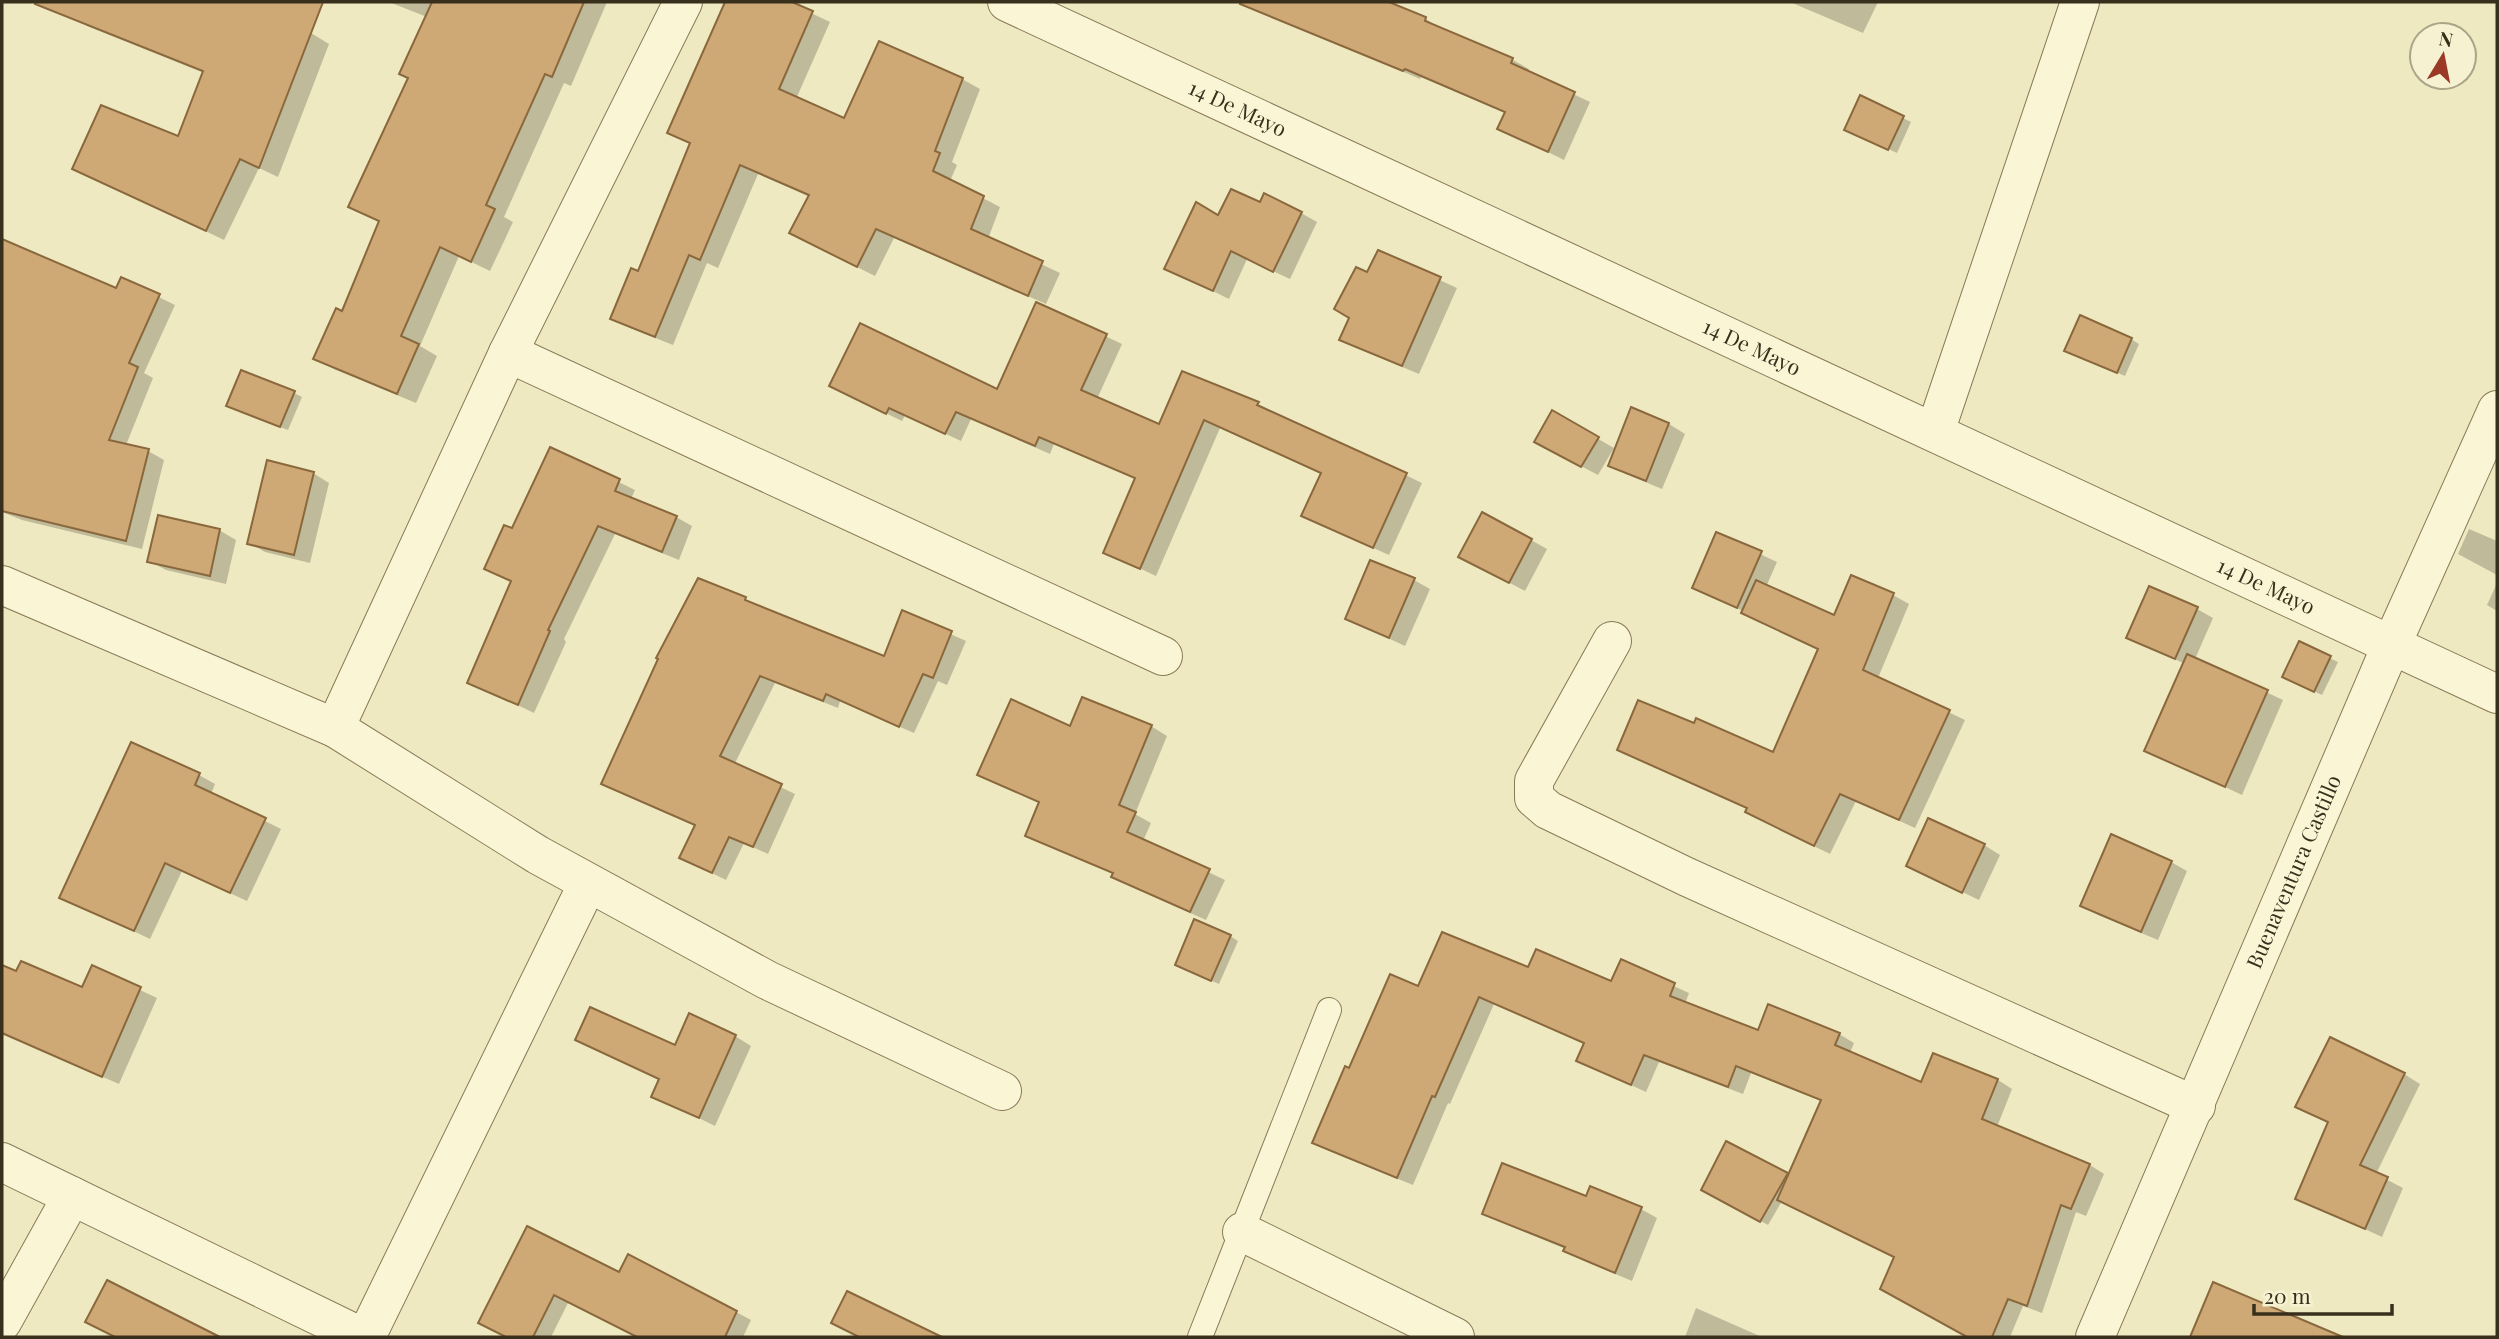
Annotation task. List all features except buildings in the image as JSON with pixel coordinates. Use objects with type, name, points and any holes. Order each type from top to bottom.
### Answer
[{"type":"street","points":[[335,728],[508,354],[683,2]]},
{"type":"street","name":"14 De Mayo","points":[[1007,2],[2497,694]]},
{"type":"street","points":[[1935,432],[2080,2]]},
{"type":"street","points":[[508,354],[1163,656]]},
{"type":"street","name":"Buenaventura Castillo","points":[[2095,1337],[2391,646],[2497,410]]},
{"type":"street","points":[[2,585],[335,728],[538,855],[588,883],[767,980],[1002,1091]]},
{"type":"street","points":[[1612,641],[1534,782],[1534,799],[1548,810],[1687,877],[2196,1106]]},
{"type":"street","points":[[2,1162],[364,1337],[588,883]]},
{"type":"street","points":[[2,1322],[72,1196]]},
{"type":"street","points":[[1242,1232],[1455,1337]]},
{"type":"lane","points":[[1200,1337],[1329,1010]]}]
